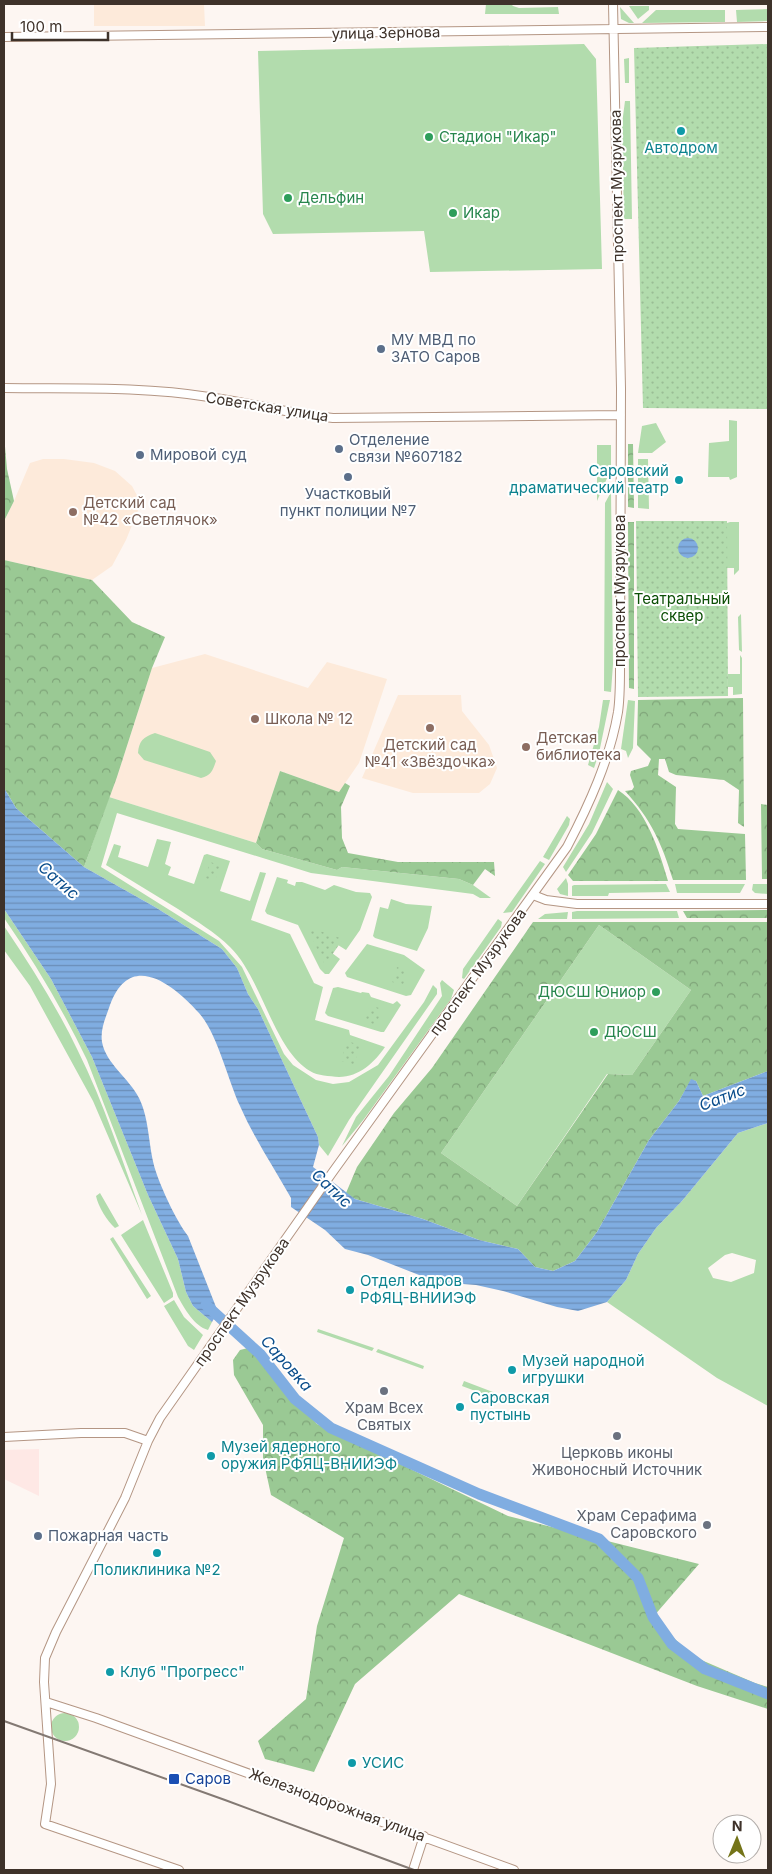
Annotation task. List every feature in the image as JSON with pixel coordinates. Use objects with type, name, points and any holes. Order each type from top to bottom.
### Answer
[{"type":"main road","name":"проспект Музрукова","points":[[179,1870],[45,1824],[51,1784],[44,1672],[45,1658],[48,1648],[125,1498],[148,1440],[160,1418],[332,1173],[567,847],[582,818],[614,735],[618,710],[620,670],[621,415],[613,4]]},
{"type":"main road","name":"улица Зернова","points":[[4,37],[768,27]]},
{"type":"main road","name":"Советская улица","points":[[4,388],[179,393],[297,414],[333,418],[621,415]]},
{"type":"main road","points":[[533,895],[546,900],[577,904],[768,904]]},
{"type":"main road","points":[[4,1437],[125,1433],[148,1440]]},
{"type":"main road","name":"Железнодорожная улица","points":[[46,1702],[96,1718],[514,1870]]},
{"type":"main road","points":[[413,1870],[424,1836]]},
{"type":"shaded area","points":[[94,4],[204,4],[205,26],[94,26]]},
{"type":"shaded area","name":"Детский сад №42 «Светлячок»","points":[[43,459],[64,459],[94,463],[115,471],[132,486],[141,503],[126,540],[112,566],[92,580],[4,560],[4,521],[30,463]]},
{"type":"shaded area","name":"Школа № 12","points":[[205,654],[308,688],[327,662],[387,679],[359,763],[339,792],[280,771],[256,843],[109,797],[152,668]]},
{"type":"shaded area","name":"Детский сад №41 «Звёздочка»","points":[[398,695],[461,695],[462,711],[489,745],[497,768],[490,784],[479,793],[413,793],[362,778]]},
{"type":"shaded area","points":[[39,1449],[39,1496],[4,1479],[4,1450]]},
{"type":"green space","points":[[486,4],[511,4],[519,8],[558,7],[559,14],[485,14]]},
{"type":"green space","points":[[629,6],[649,6],[649,10],[638,19]]},
{"type":"green space","points":[[620,7],[634,23],[621,19]]},
{"type":"green space","points":[[768,9],[768,21],[737,22],[736,10]]},
{"type":"green space","points":[[656,10],[725,10],[725,22],[642,23]]},
{"type":"green space","name":"Стадион \"Икар\"","points":[[584,44],[596,59],[602,269],[430,272],[424,231],[273,234],[263,214],[258,51]]},
{"type":"green space","points":[[768,44],[768,409],[643,408],[634,48]]},
{"type":"green space","points":[[629,58],[629,83],[625,83],[624,59]]},
{"type":"green space","points":[[625,101],[630,101],[632,219],[624,219],[622,124]]},
{"type":"green space","points":[[729,420],[737,421],[737,477],[730,480],[729,477],[708,477],[709,443],[729,441]]},
{"type":"green space","points":[[656,423],[666,442],[652,453],[638,453],[642,426]]},
{"type":"green space","points":[[4,435],[7,469],[14,501],[4,521]]},
{"type":"green space","points":[[628,444],[633,444],[634,508],[628,507]]},
{"type":"green space","points":[[597,445],[611,445],[611,469],[597,501]]},
{"type":"green space","points":[[638,459],[648,459],[649,509],[638,508]]},
{"type":"green space","points":[[611,492],[613,664],[611,692],[604,691],[605,503]]},
{"type":"green space","name":"Театральный сквер","points":[[636,521],[727,521],[728,696],[638,697]]},
{"type":"green space","points":[[628,522],[634,522],[634,689],[629,688]]},
{"type":"green space","points":[[739,522],[739,570],[734,575],[734,568],[727,568],[727,523]]},
{"type":"green space","points":[[4,560],[92,580],[132,622],[165,637],[152,668],[117,777],[84,867],[16,808],[4,788]]},
{"type":"green space","points":[[741,614],[742,652],[739,650],[738,617]]},
{"type":"green space","points":[[740,655],[742,658],[742,694],[733,695],[733,687],[728,687],[728,674],[740,674]]},
{"type":"green space","points":[[743,698],[744,827],[738,823],[739,790],[724,780],[676,775],[669,772],[665,759],[659,759],[658,775],[676,787],[675,824],[678,829],[745,834],[746,880],[673,880],[655,833],[642,812],[625,791],[632,790],[634,787],[630,775],[631,771],[648,766],[651,759],[637,745],[638,700]]},
{"type":"green space","points":[[603,700],[610,700],[594,768],[588,765],[599,727]]},
{"type":"green space","points":[[628,700],[635,701],[633,748],[628,758],[626,751],[621,749]]},
{"type":"green space","points":[[155,733],[210,752],[216,761],[211,772],[201,778],[144,760],[138,753],[139,745],[147,736]]},
{"type":"green space","points":[[280,771],[339,792],[345,783],[350,786],[341,807],[342,838],[348,853],[398,862],[494,862],[495,876],[485,869],[473,885],[459,879],[342,867],[337,870],[262,849],[256,843]]},
{"type":"green space","points":[[607,782],[613,789],[592,833],[566,872],[563,867],[589,824]]},
{"type":"green space","points":[[618,790],[628,798],[644,819],[656,843],[668,881],[573,881],[568,875],[596,834]]},
{"type":"green space","points":[[109,797],[256,843],[262,849],[337,870],[342,867],[459,879],[473,885],[491,898],[480,898],[473,894],[311,873],[117,813],[101,867],[219,941],[242,967],[284,1054],[293,1065],[316,1080],[333,1084],[349,1082],[378,1065],[424,1002],[433,985],[437,989],[437,994],[349,1120],[328,1156],[319,1145],[318,1137],[258,1009],[248,994],[237,968],[222,949],[155,907],[84,867]]},
{"type":"green space","points":[[761,804],[768,805],[768,879],[762,879]]},
{"type":"green space","points":[[567,816],[570,819],[569,825],[549,860],[543,857]]},
{"type":"green space","points":[[157,839],[171,842],[165,864],[171,867],[168,875],[194,884],[204,855],[207,854],[230,861],[220,891],[250,901],[260,872],[266,873],[251,920],[290,934],[314,983],[323,987],[315,1020],[349,1030],[350,1035],[385,1047],[366,1068],[346,1076],[324,1076],[310,1071],[297,1061],[286,1047],[251,976],[230,947],[198,922],[106,865],[114,844],[121,846],[118,857],[148,867]]},
{"type":"green space","points":[[540,861],[545,864],[512,912],[503,913]]},
{"type":"green space","points":[[210,862],[220,865],[215,881],[205,878]]},
{"type":"green space","points":[[277,877],[288,880],[287,883],[295,886],[296,882],[302,882],[325,890],[334,885],[356,892],[370,893],[372,897],[360,930],[346,950],[338,945],[332,953],[340,959],[329,974],[325,974],[320,969],[298,925],[267,914],[265,911]]},
{"type":"green space","points":[[566,878],[568,896],[560,894],[557,889]]},
{"type":"green space","points":[[666,884],[670,892],[572,896],[572,886],[574,885]]},
{"type":"green space","points":[[675,884],[745,884],[740,893],[677,893]]},
{"type":"green space","points":[[753,884],[768,884],[768,894],[755,893],[752,890]]},
{"type":"green space","points":[[391,899],[406,904],[432,906],[428,928],[417,951],[373,936],[380,907],[388,909]]},
{"type":"green space","points":[[4,909],[51,979],[92,1057],[148,1195],[178,1259],[186,1292],[193,1306],[212,1322],[208,1330],[194,1321],[178,1297],[87,1060],[48,987],[4,918]]},
{"type":"green space","points":[[768,910],[768,918],[687,918],[683,911]]},
{"type":"green space","points":[[677,911],[679,918],[572,919],[572,912]]},
{"type":"green space","points":[[568,912],[567,919],[538,919],[545,914]]},
{"type":"green space","points":[[498,919],[502,922],[501,927],[464,979],[462,978],[463,969]]},
{"type":"green space","points":[[533,922],[768,922],[768,1071],[703,1096],[696,1081],[691,1080],[679,1101],[649,1140],[597,1232],[575,1261],[553,1271],[535,1267],[518,1249],[479,1240],[423,1219],[355,1199],[346,1193],[357,1167],[394,1113],[432,1068]],"holes":[[[599,925],[691,990],[632,1075],[608,1074],[517,1206],[441,1153]]]},
{"type":"green space","name":"ДЮСШ","points":[[599,925],[691,990],[632,1075],[607,1074],[517,1206],[441,1153]]},
{"type":"green space","points":[[4,926],[43,987],[78,1051],[104,1111],[142,1215],[93,1101],[30,986],[4,950]]},
{"type":"green space","points":[[311,928],[343,939],[325,965],[309,932]]},
{"type":"green space","points":[[367,944],[404,955],[425,970],[411,995],[406,996],[347,977],[345,973]]},
{"type":"green space","points":[[397,967],[408,971],[403,985],[392,982]]},
{"type":"green space","points":[[442,980],[454,990],[451,999],[364,1119],[342,1146],[356,1117],[389,1076],[442,996],[440,983]]},
{"type":"green space","points":[[338,987],[361,993],[369,993],[371,997],[393,1004],[397,1001],[401,1005],[384,1032],[381,1032],[328,1016],[325,1013],[333,988]]},
{"type":"green space","points":[[370,1005],[382,1009],[376,1025],[365,1021]]},
{"type":"green space","points":[[347,1041],[360,1045],[354,1065],[341,1061]]},
{"type":"green space","points":[[768,1123],[768,1406],[717,1378],[607,1302],[626,1280],[638,1254],[656,1228],[682,1201],[738,1133]],"holes":[[[732,1253],[756,1260],[754,1273],[731,1282],[713,1278],[708,1268],[725,1255]]]},
{"type":"green space","points":[[100,1193],[119,1226],[115,1228],[99,1204],[96,1196]]},
{"type":"green space","points":[[143,1220],[173,1293],[173,1297],[164,1303],[121,1235]]},
{"type":"green space","points":[[113,1237],[151,1296],[147,1299],[110,1239]]},
{"type":"green space","points":[[174,1300],[184,1317],[203,1335],[194,1350],[188,1346],[164,1306]]},
{"type":"green space","points":[[318,1329],[374,1348],[372,1351],[317,1332]]},
{"type":"green space","points":[[252,1347],[317,1424],[508,1516],[699,1564],[653,1617],[692,1656],[768,1687],[768,1709],[697,1686],[459,1594],[355,1684],[314,1772],[265,1759],[258,1741],[306,1699],[317,1626],[344,1538],[271,1495],[263,1458],[263,1425],[234,1375],[233,1360],[240,1350]]},
{"type":"green space","points":[[378,1349],[424,1366],[423,1369],[376,1352]]},
{"type":"green space","points":[[464,1381],[511,1399],[510,1404],[462,1386]]},
{"type":"green space","points":[[65,1713],[75,1717],[79,1727],[75,1737],[65,1741],[55,1737],[51,1727],[55,1717]]},
{"type":"water","points":[[684,538],[692,538],[698,544],[698,552],[692,558],[684,558],[678,552],[678,544]]},
{"type":"water","name":"Сатис","points":[[4,788],[16,808],[84,867],[155,907],[222,949],[237,968],[248,994],[258,1009],[318,1137],[319,1145],[313,1167],[355,1199],[423,1219],[479,1240],[518,1249],[535,1267],[553,1271],[575,1261],[597,1232],[649,1140],[679,1101],[691,1079],[696,1081],[703,1096],[768,1071],[768,1123],[738,1133],[682,1201],[656,1228],[638,1254],[626,1280],[607,1302],[578,1311],[476,1285],[437,1282],[368,1255],[345,1249],[325,1230],[291,1207],[291,1198],[240,1106],[217,1044],[199,1013],[189,1002],[165,983],[140,976],[129,979],[118,988],[110,1005],[103,1028],[102,1042],[108,1057],[135,1091],[143,1107],[153,1163],[174,1213],[188,1236],[218,1312],[212,1322],[193,1306],[186,1292],[178,1259],[148,1195],[92,1057],[51,979],[4,909]]},
{"type":"waterway","name":"Саровка","points":[[206,1305],[260,1354],[295,1399],[331,1428],[479,1494],[599,1539],[638,1578],[653,1617],[672,1644],[705,1669],[768,1694]]},
{"type":"railway","points":[[4,1721],[414,1870]]},
{"type":"place","name":"Автодром","points":[[681,131]]},
{"type":"place","name":"Стадион \"Икар\"","points":[[429,137]]},
{"type":"place","name":"Дельфин","points":[[288,198]]},
{"type":"place","name":"Икар","points":[[453,213]]},
{"type":"place","name":"МУ МВД по ЗАТО Саров","points":[[381,349]]},
{"type":"place","name":"Отделение связи №607182","points":[[339,449]]},
{"type":"place","name":"Мировой суд","points":[[140,455]]},
{"type":"place","name":"Участковый пункт полиции №7","points":[[348,477]]},
{"type":"place","name":"Саровский драматический театр","points":[[679,480]]},
{"type":"place","name":"Детский сад №42 «Светлячок»","points":[[73,512]]},
{"type":"place","name":"Школа № 12","points":[[255,719]]},
{"type":"place","name":"Детский сад №41 «Звёздочка»","points":[[430,728]]},
{"type":"place","name":"Детская библиотека","points":[[526,747]]},
{"type":"place","name":"ДЮСШ Юниор","points":[[656,992]]},
{"type":"place","name":"ДЮСШ","points":[[594,1032]]},
{"type":"place","name":"Отдел кадров РФЯЦ-ВНИИЭФ","points":[[350,1290]]},
{"type":"place","name":"Музей народной игрушки","points":[[512,1370]]},
{"type":"place","name":"Храм Всех Святых","points":[[384,1391]]},
{"type":"place","name":"Саровская пустынь","points":[[460,1407]]},
{"type":"place","name":"Церковь иконы Живоносный Источник","points":[[617,1436]]},
{"type":"place","name":"Музей ядерного оружия РФЯЦ-ВНИИЭФ","points":[[211,1456]]},
{"type":"place","name":"Храм Серафима Саровского","points":[[707,1525]]},
{"type":"place","name":"Пожарная часть","points":[[38,1536]]},
{"type":"place","name":"Поликлиника №2","points":[[157,1553]]},
{"type":"place","name":"Клуб \"Прогресс\"","points":[[110,1672]]},
{"type":"place","name":"УСИС","points":[[352,1763]]},
{"type":"place","name":"Саров","points":[[174,1779]]}]
